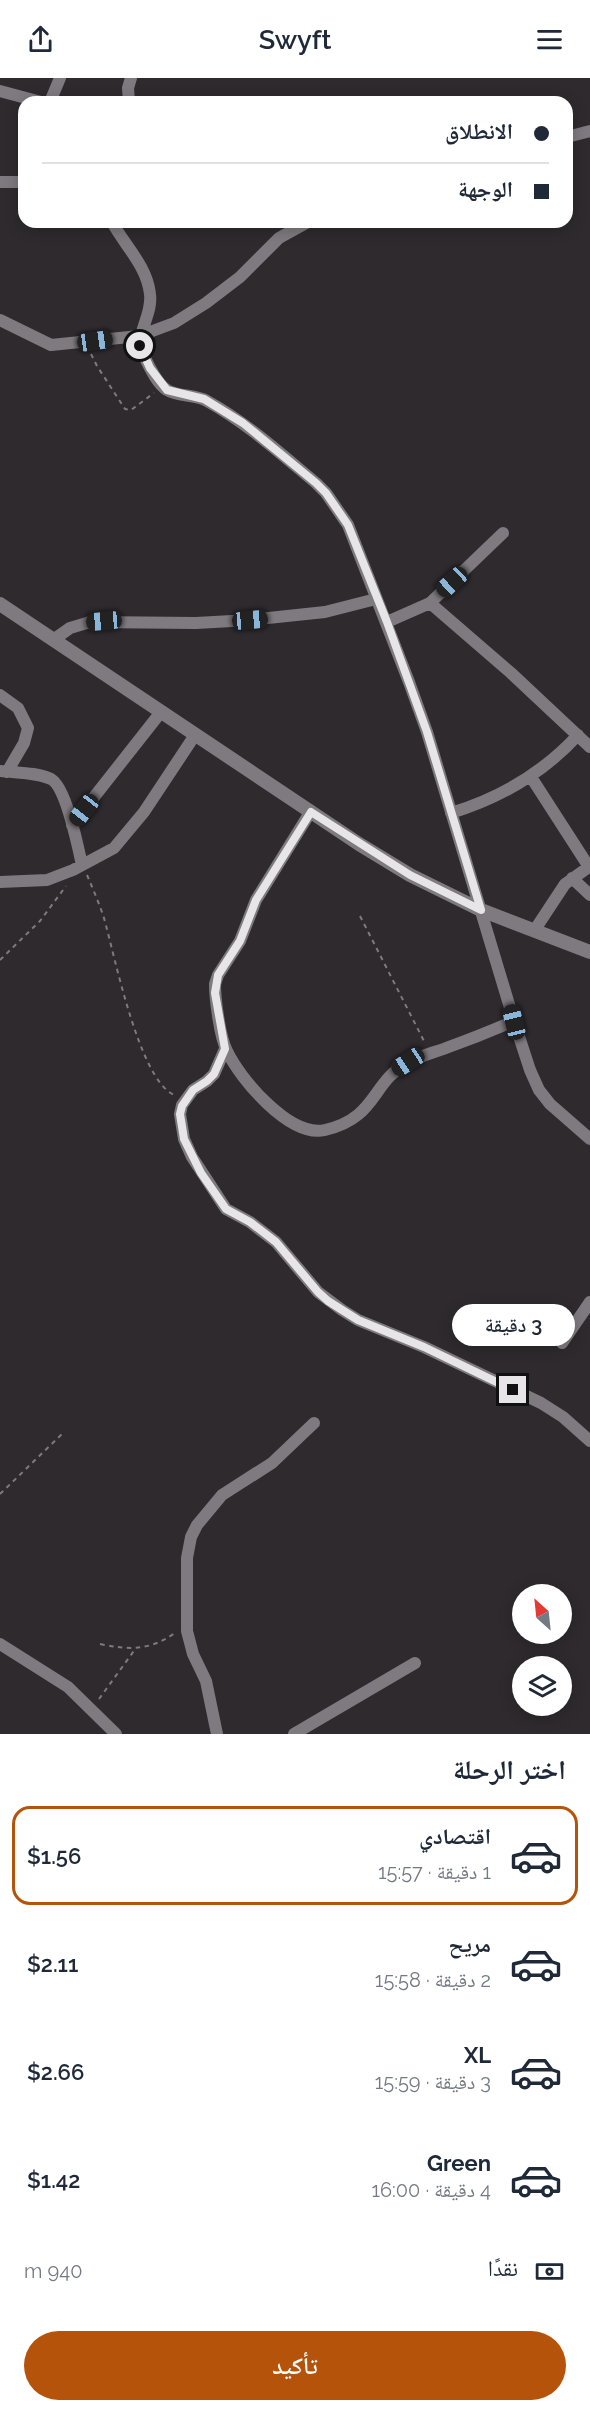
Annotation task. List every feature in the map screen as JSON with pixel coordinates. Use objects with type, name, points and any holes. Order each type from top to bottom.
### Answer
[{"type":"street","points":[[52,96],[60,78]]},
{"type":"street","points":[[129,96],[128,83],[131,78]]},
{"type":"street","points":[[0,91],[19,96]]},
{"type":"street","points":[[573,135],[590,131]]},
{"type":"street","points":[[0,182],[18,182]]},
{"type":"street","points":[[116,228],[143,268],[148,282],[151,296],[150,307],[140,336],[143,355],[163,386],[172,392],[204,399],[243,423],[316,483],[326,493],[348,525],[387,622],[427,732],[514,1022],[539,1090],[560,1114],[590,1139]]},
{"type":"street","points":[[0,320],[51,345],[140,336],[174,323],[206,303],[240,277],[279,238],[297,228]]},
{"type":"street","points":[[387,622],[430,603],[503,534]]},
{"type":"street","points":[[53,640],[70,628],[90,622],[196,623],[250,620],[325,612],[376,599]]},
{"type":"street","points":[[430,603],[590,747]]},
{"type":"street","points":[[0,604],[311,812],[410,875],[481,910],[590,952]]},
{"type":"street","points":[[0,695],[18,708],[28,728],[24,743],[3,771],[35,775],[54,782],[62,795],[72,825],[78,867]]},
{"type":"street","points":[[72,825],[161,712]]},
{"type":"street","points":[[0,882],[47,879],[78,867],[114,848],[144,812],[195,735]]},
{"type":"street","points":[[451,813],[477,804],[531,777],[555,759],[578,735]]},
{"type":"street","points":[[531,777],[589,867],[572,878],[558,893],[534,931]]},
{"type":"street","points":[[311,812],[256,900],[240,941],[218,975],[215,993],[225,1049],[264,1100],[280,1115],[295,1124],[314,1131],[331,1128],[358,1116],[398,1069],[430,1053],[514,1022]]},
{"type":"street","points":[[572,878],[590,895]]},
{"type":"street","points":[[225,1049],[214,1074],[185,1099],[180,1114],[184,1139],[201,1173],[220,1202],[232,1214],[250,1222],[276,1242],[328,1301],[358,1320],[424,1347],[541,1403],[563,1417],[590,1441]]},
{"type":"street","points":[[562,1343],[590,1302]]},
{"type":"street","points":[[217,1734],[206,1681],[193,1654],[186,1623],[188,1548],[196,1525],[222,1495],[272,1463],[314,1423]]},
{"type":"street","points":[[0,1644],[68,1687],[117,1734]]},
{"type":"street","points":[[294,1734],[414,1663]]},
{"type":"path","points":[[88,342],[96,366],[125,409],[130,410],[163,386]]},
{"type":"path","points":[[0,960],[47,912],[78,867]]},
{"type":"path","points":[[78,867],[103,917],[144,1054],[161,1086],[185,1099]]},
{"type":"path","points":[[360,916],[430,1053]]},
{"type":"path","points":[[0,1494],[62,1434]]},
{"type":"path","points":[[99,1644],[128,1650],[150,1646],[165,1639],[186,1623]]},
{"type":"path","points":[[92,1710],[136,1648]]},
{"type":"route","points":[[140,346],[150,368],[167,390],[204,399],[243,423],[316,483],[326,493],[348,525],[387,622],[427,732],[481,910],[410,875],[311,812],[256,900],[240,941],[218,975],[215,993],[225,1049],[214,1074],[185,1099],[180,1114],[184,1139],[201,1173],[226,1209],[250,1222],[276,1242],[328,1301],[358,1320],[424,1347],[513,1390]]}]
